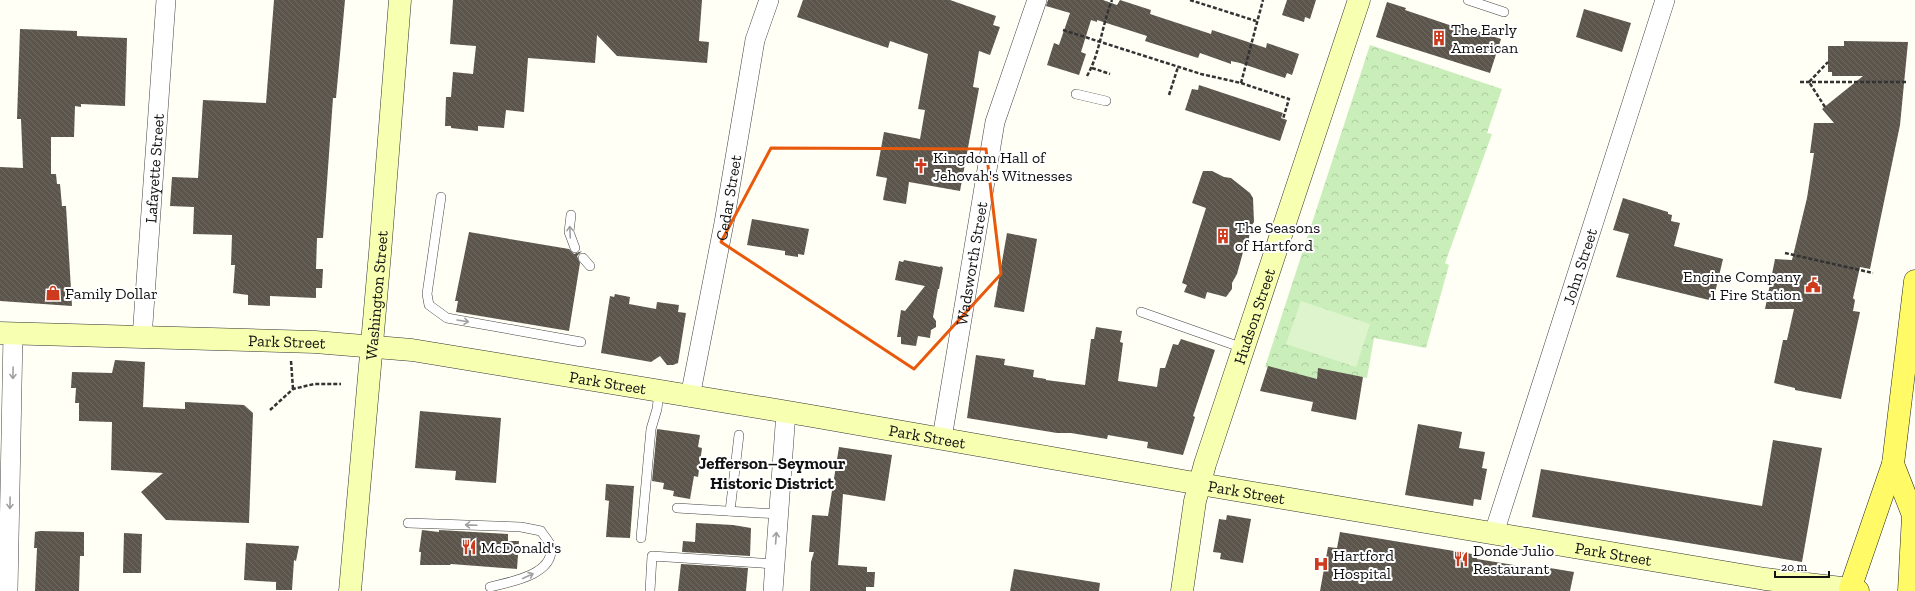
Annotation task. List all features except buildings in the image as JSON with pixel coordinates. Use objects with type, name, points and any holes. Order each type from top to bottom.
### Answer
[{"type":"main road","name":"Washington Street","points":[[350,591],[370,346],[380,253],[400,0]]},
{"type":"main road","name":"Hudson Street","points":[[1182,591],[1195,501],[1205,464],[1358,0]]},
{"type":"main road","points":[[1852,590],[1893,464],[1915,281]]},
{"type":"main road","name":"Park Street","points":[[6,333],[315,342],[412,350],[942,438],[1200,484],[1772,580],[1852,590]]},
{"type":"main road","points":[[1893,464],[1913,515],[1909,591]]},
{"type":"street","name":"Lafayette Street","points":[[142,338],[166,0]]},
{"type":"street","name":"Cedar Street","points":[[690,397],[725,215],[755,40],[769,0]]},
{"type":"street","name":"Wadsworth Street","points":[[942,438],[995,122],[1037,0]]},
{"type":"street","name":"John Street","points":[[1494,533],[1665,0]]},
{"type":"street","points":[[6,333],[8,591]]},
{"type":"street","points":[[773,591],[786,412]]},
{"type":"lane","points":[[1468,0],[1504,12]]},
{"type":"lane","points":[[1076,94],[1106,101]]},
{"type":"lane","points":[[441,197],[427,294],[429,305],[447,318],[581,342]]},
{"type":"lane","points":[[570,215],[569,232],[575,248]]},
{"type":"lane","points":[[583,258],[590,266]]},
{"type":"lane","points":[[1141,312],[1244,348]]},
{"type":"lane","points":[[641,538],[651,429],[657,410],[659,392]]},
{"type":"lane","points":[[730,511],[739,435]]},
{"type":"lane","points":[[678,508],[778,514]]},
{"type":"lane","points":[[408,523],[521,527],[541,532],[551,546],[550,560],[541,570],[518,580],[490,587]]},
{"type":"lane","points":[[650,591],[652,556],[775,564]]},
{"type":"path","points":[[1087,76],[1092,68],[1104,20],[1112,0]]},
{"type":"path","points":[[1190,0],[1257,21]]},
{"type":"path","points":[[1241,83],[1263,0]]},
{"type":"path","points":[[1063,30],[1178,67],[1241,83],[1289,99],[1283,119]]},
{"type":"path","points":[[1809,82],[1828,62]]},
{"type":"path","points":[[1169,95],[1178,67]]},
{"type":"path","points":[[1092,68],[1110,74]]},
{"type":"path","points":[[1800,82],[1906,82]]},
{"type":"path","points":[[1809,82],[1825,107]]},
{"type":"path","points":[[1784,253],[1873,273]]},
{"type":"path","points":[[291,359],[293,389]]},
{"type":"path","points":[[270,410],[293,389],[314,384],[341,384]]},
{"type":"highlighted area","points":[[771,148],[986,149],[1001,274],[914,369],[721,242]]},
{"type":"green space","points":[[1370,45],[1502,89],[1487,133],[1492,134],[1445,263],[1449,265],[1426,348],[1374,338],[1367,378],[1319,369],[1316,381],[1265,367]]},
{"type":"green space","points":[[1301,301],[1370,324],[1356,367],[1286,344]]},
{"type":"place","name":"The Early American","points":[[1439,38]]},
{"type":"place","name":"Kingdom Hall of Jehovah's Witnesses","points":[[921,166]]},
{"type":"place","name":"The Seasons of Hartford","points":[[1223,236]]},
{"type":"place","name":"Engine Company 1 Fire Station","points":[[1813,285]]},
{"type":"place","name":"Family Dollar","points":[[53,293]]},
{"type":"place","name":"McDonald's","points":[[469,547]]},
{"type":"place","name":"Donde Julio Restaurant","points":[[1461,559]]},
{"type":"place","name":"Hartford Hospital","points":[[1321,564]]},
{"type":"district","name":"Jefferson–Seymour Historic District","points":[[772,473]]}]
